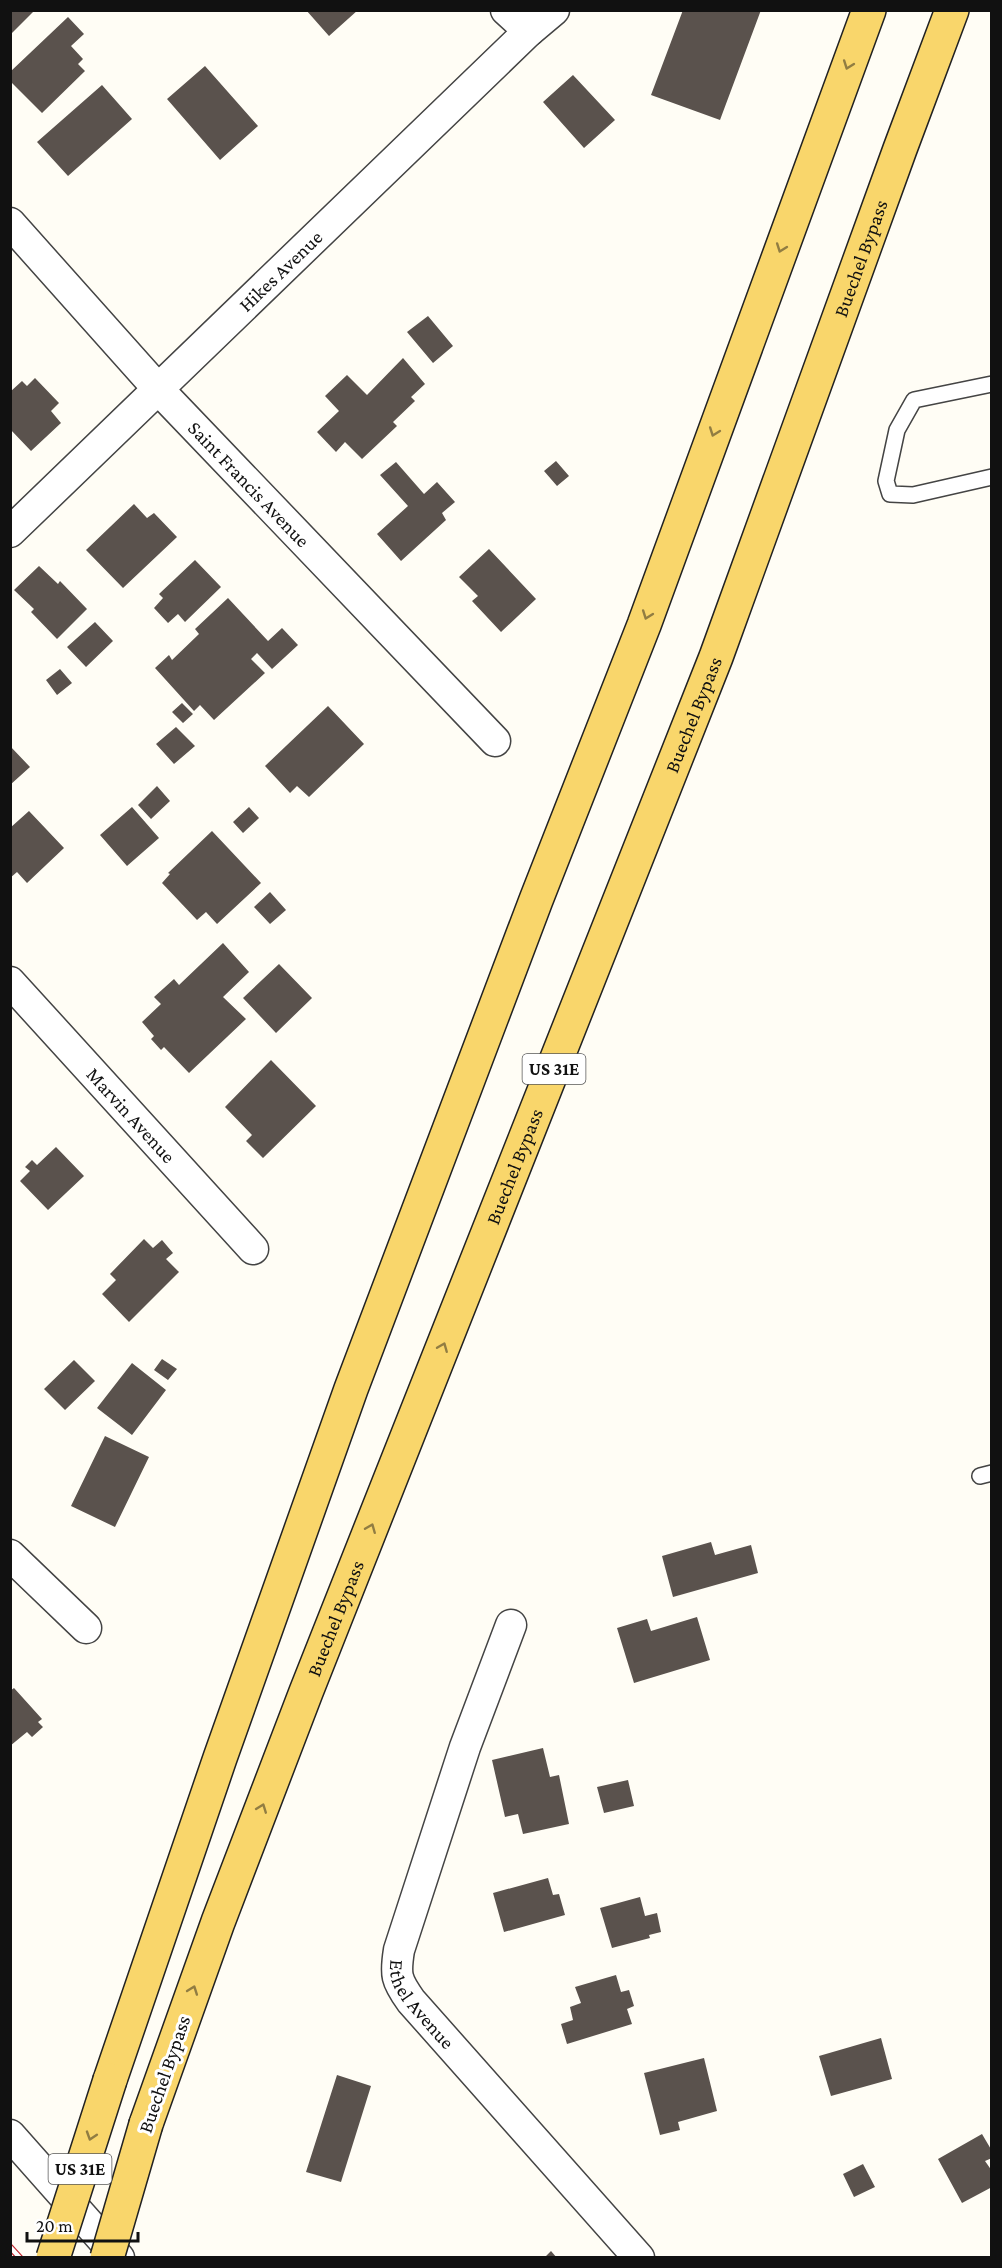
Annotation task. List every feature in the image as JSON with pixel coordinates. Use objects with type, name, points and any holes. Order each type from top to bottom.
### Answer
[{"type":"main road","name":"US 31E","points":[[53,2258],[110,2080],[220,1758],[351,1389],[536,900],[644,625],[869,10]]},
{"type":"main road","name":"Buechel Bypass","points":[[107,2258],[146,2124],[218,1922],[306,1692],[716,657],[952,10]]},
{"type":"street","points":[[506,10],[529,32]]},
{"type":"street","name":"Hikes Avenue","points":[[10,532],[554,10]]},
{"type":"street","name":"Saint Francis Avenue","points":[[10,223],[159,390],[495,741]]},
{"type":"street","name":"Marvin Avenue","points":[[10,982],[253,1249]]},
{"type":"street","points":[[10,1555],[86,1628]]},
{"type":"street","name":"Ethel Avenue","points":[[511,1624],[465,1747],[399,1950],[395,1972],[398,1983],[411,2001],[639,2258]]},
{"type":"street","points":[[10,2135],[119,2258]]},
{"type":"lane","points":[[992,384],[914,400],[897,430],[886,482],[890,494],[913,495],[992,477]]},
{"type":"building","points":[[10,10],[35,10],[10,35]]},
{"type":"building","points":[[306,10],[358,10],[329,36]]},
{"type":"building","points":[[683,10],[761,10],[720,120],[651,95]]},
{"type":"building","points":[[68,17],[84,34],[71,46],[83,59],[78,64],[85,71],[42,113],[10,81],[10,72]]},
{"type":"building","points":[[205,66],[258,126],[220,160],[167,99]]},
{"type":"building","points":[[573,75],[615,120],[584,148],[543,102]]},
{"type":"building","points":[[102,85],[132,119],[68,176],[37,142]]},
{"type":"building","points":[[428,316],[453,346],[433,363],[407,332]]},
{"type":"building","points":[[403,358],[425,384],[411,397],[415,401],[393,422],[397,426],[362,459],[345,442],[336,452],[317,432],[339,411],[325,396],[347,375],[367,395]]},
{"type":"building","points":[[35,378],[59,403],[51,411],[61,423],[31,451],[10,429],[10,392],[22,381],[27,386]]},
{"type":"building","points":[[556,461],[569,476],[557,486],[544,471]]},
{"type":"building","points":[[396,462],[424,494],[437,482],[455,502],[442,513],[446,520],[401,561],[377,534],[408,506],[380,475]]},
{"type":"building","points":[[134,504],[147,518],[154,513],[177,537],[123,588],[86,550]]},
{"type":"building","points":[[489,549],[536,599],[501,632],[472,601],[478,596],[459,577]]},
{"type":"building","points":[[195,560],[221,587],[185,622],[178,614],[168,623],[154,608],[163,598],[159,594]]},
{"type":"building","points":[[39,566],[58,584],[60,581],[87,609],[57,639],[31,612],[34,609],[14,590]]},
{"type":"building","points":[[228,598],[268,641],[282,628],[298,645],[272,669],[257,653],[251,659],[265,673],[214,720],[200,705],[194,711],[155,668],[169,655],[172,660],[199,634],[195,629]]},
{"type":"building","points":[[95,622],[113,641],[86,667],[67,647]]},
{"type":"building","points":[[60,669],[72,683],[57,695],[46,680]]},
{"type":"building","points":[[182,703],[193,714],[183,723],[172,712]]},
{"type":"building","points":[[328,706],[364,744],[309,797],[297,786],[290,793],[265,766]]},
{"type":"building","points":[[176,727],[195,746],[174,764],[156,744]]},
{"type":"building","points":[[10,746],[30,767],[10,785]]},
{"type":"building","points":[[157,786],[170,801],[151,819],[138,805]]},
{"type":"building","points":[[132,807],[159,838],[127,866],[100,835]]},
{"type":"building","points":[[249,807],[259,818],[243,833],[233,822]]},
{"type":"building","points":[[29,811],[64,848],[27,883],[17,872],[10,878],[10,828]]},
{"type":"building","points":[[212,831],[261,883],[217,924],[206,912],[197,920],[162,883],[170,874],[168,873]]},
{"type":"building","points":[[270,892],[286,910],[270,924],[254,907]]},
{"type":"building","points":[[223,943],[249,972],[223,997],[246,1019],[189,1073],[164,1047],[161,1050],[151,1039],[154,1036],[142,1022],[161,1004],[154,997],[174,979],[179,985]]},
{"type":"building","points":[[279,964],[312,998],[276,1033],[243,998]]},
{"type":"building","points":[[271,1060],[316,1106],[263,1158],[246,1141],[252,1135],[225,1107]]},
{"type":"building","points":[[56,1147],[84,1176],[48,1210],[20,1181],[30,1171],[25,1167],[32,1160],[37,1165]]},
{"type":"building","points":[[144,1239],[153,1248],[162,1240],[173,1253],[166,1259],[179,1272],[129,1322],[102,1294],[116,1280],[110,1274]]},
{"type":"building","points":[[162,1359],[177,1369],[168,1380],[154,1370]]},
{"type":"building","points":[[74,1360],[95,1381],[65,1410],[44,1389]]},
{"type":"building","points":[[132,1363],[166,1390],[132,1435],[97,1408]]},
{"type":"building","points":[[105,1436],[149,1457],[115,1527],[71,1506]]},
{"type":"building","points":[[711,1542],[715,1555],[751,1545],[758,1573],[673,1597],[662,1556]]},
{"type":"building","points":[[697,1617],[710,1660],[634,1683],[617,1628],[647,1619],[651,1631]]},
{"type":"building","points":[[14,1688],[42,1719],[38,1722],[43,1727],[32,1737],[27,1732],[10,1746],[10,1691]]},
{"type":"building","points":[[543,1748],[550,1777],[559,1775],[569,1824],[523,1834],[518,1814],[505,1817],[492,1760]]},
{"type":"building","points":[[628,1780],[634,1806],[604,1813],[597,1787]]},
{"type":"building","points":[[548,1878],[553,1895],[559,1894],[565,1915],[504,1932],[493,1893]]},
{"type":"building","points":[[640,1897],[645,1916],[657,1913],[661,1932],[649,1935],[650,1938],[612,1948],[600,1908]]},
{"type":"building","points":[[616,1975],[621,1992],[629,1990],[634,2006],[627,2009],[632,2024],[567,2044],[561,2024],[573,2020],[570,2007],[581,2003],[575,1987]]},
{"type":"building","points":[[881,2038],[892,2079],[831,2096],[819,2056]]},
{"type":"building","points":[[704,2058],[717,2111],[678,2122],[680,2130],[660,2135],[644,2073]]},
{"type":"building","points":[[337,2075],[371,2086],[341,2182],[306,2172]]},
{"type":"building","points":[[982,2134],[992,2151],[992,2158],[985,2161],[992,2171],[992,2187],[962,2203],[938,2159]]},
{"type":"building","points":[[863,2164],[875,2187],[854,2197],[843,2174]]},
{"type":"building","points":[[551,2251],[557,2258],[544,2258]]},
{"type":"railway","points":[[10,2247],[20,2258]]}]
